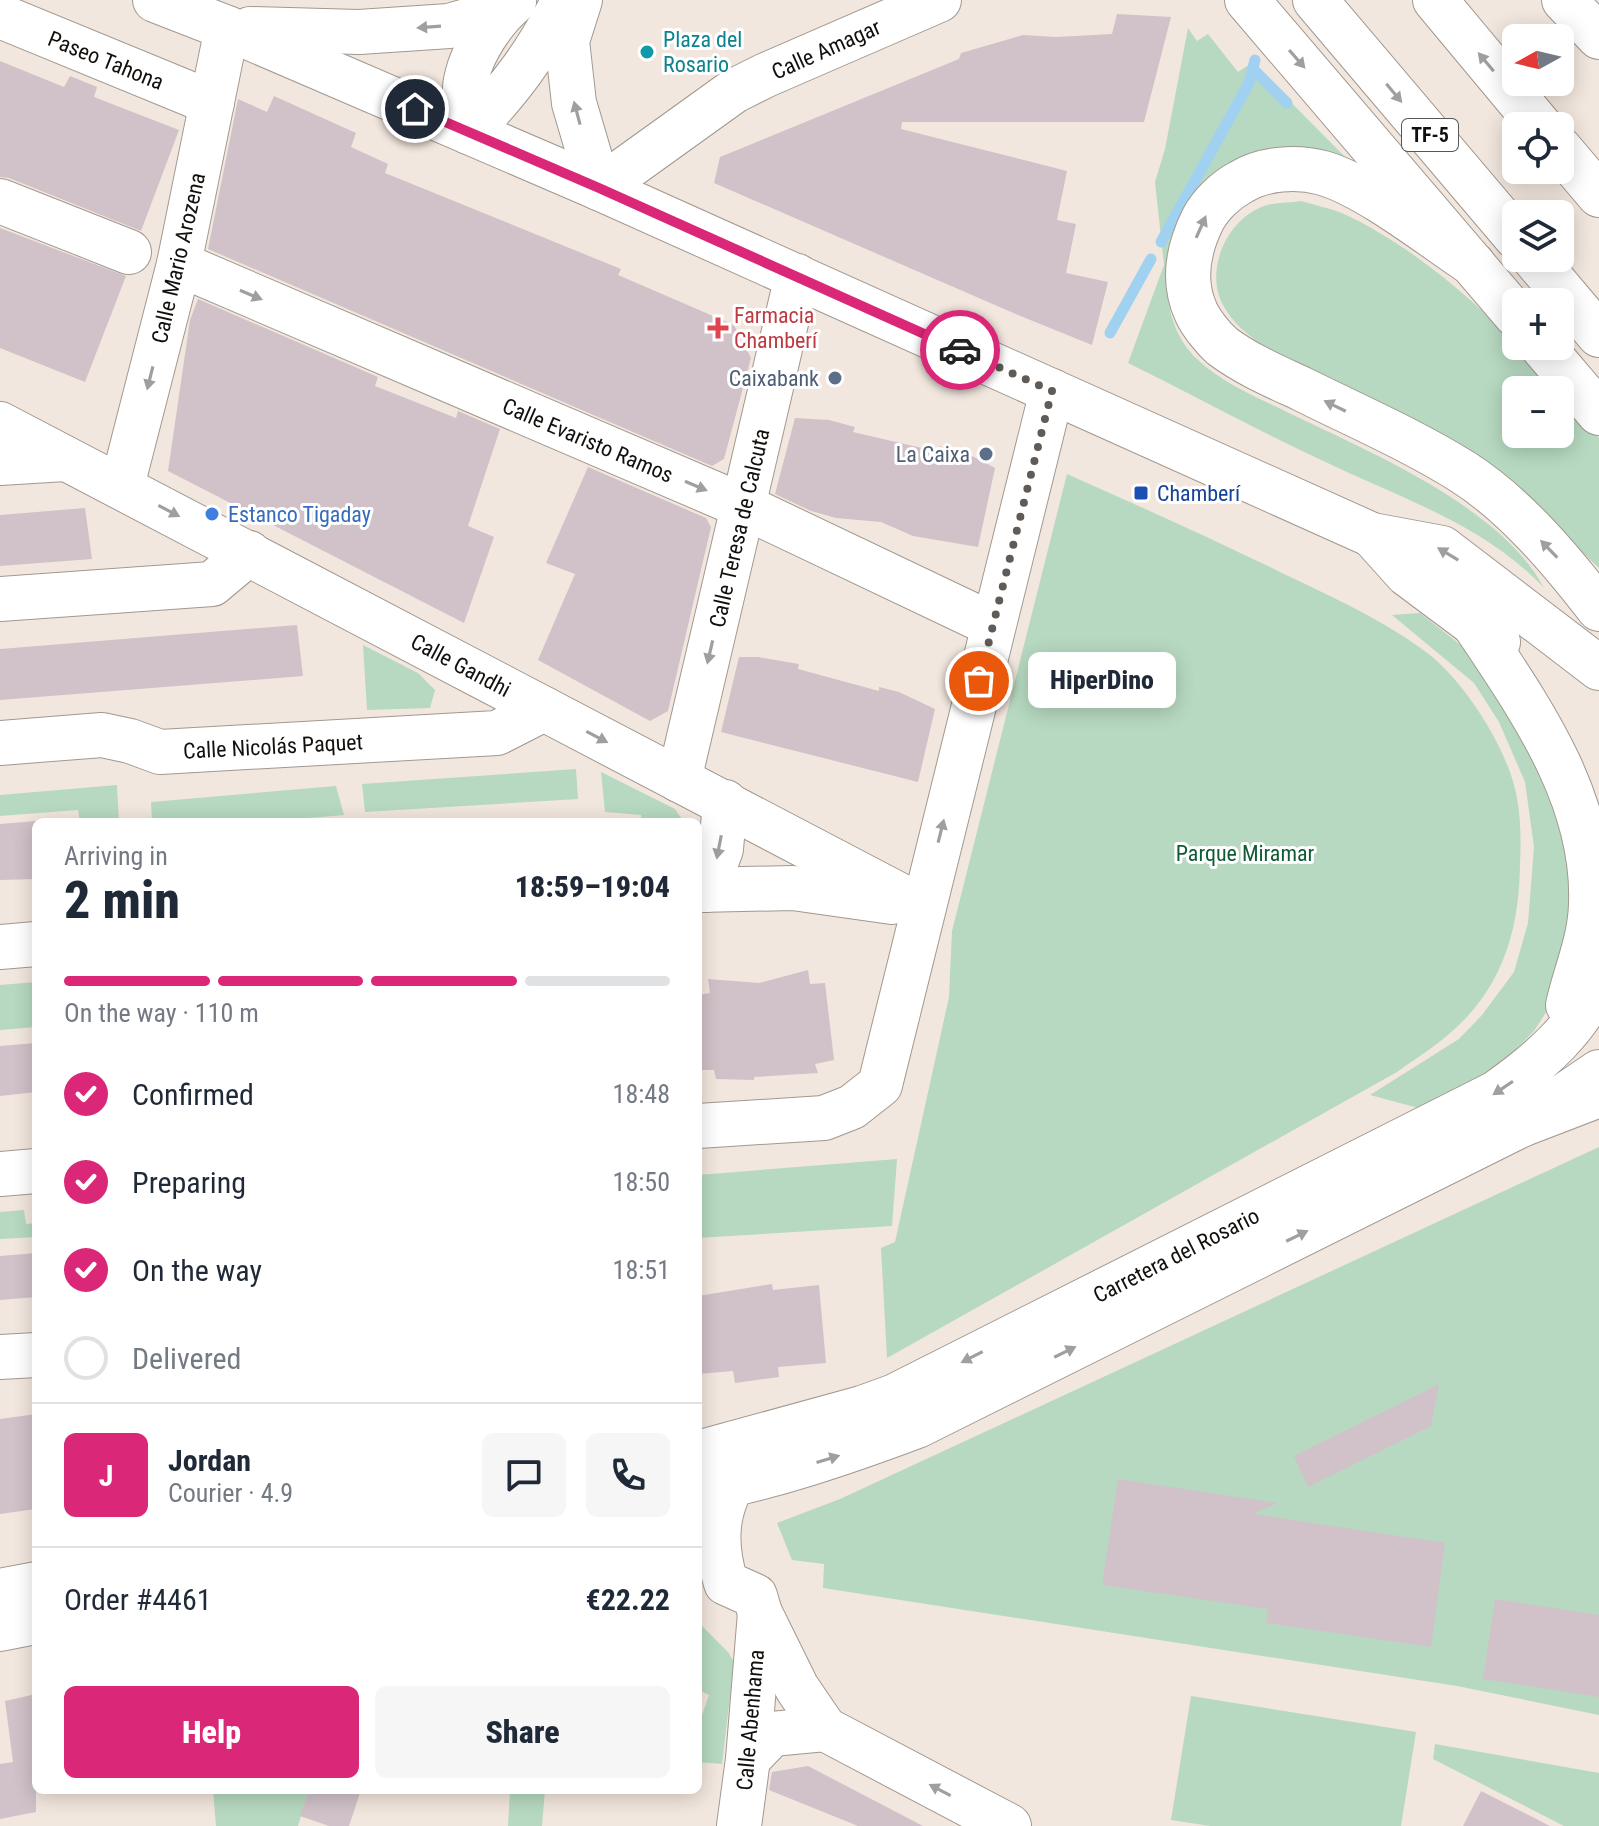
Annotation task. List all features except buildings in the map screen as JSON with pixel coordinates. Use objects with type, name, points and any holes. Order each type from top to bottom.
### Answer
[{"type":"main road","points":[[155,0],[599,188],[1372,535],[1442,548],[1599,668]]},
{"type":"main road","points":[[469,132],[509,90],[542,43],[564,0]]},
{"type":"main road","points":[[580,0],[567,41],[574,103],[599,188]]},
{"type":"main road","name":"Calle Amagar","points":[[599,188],[734,91],[939,0]]},
{"type":"main road","points":[[1247,0],[1502,298]]},
{"type":"main road","points":[[1298,0],[1344,34]]},
{"type":"main road","name":"TF-5","points":[[1315,0],[1502,220]]},
{"type":"main road","points":[[1435,0],[1533,112]]},
{"type":"main road","points":[[1564,0],[1599,37]]},
{"type":"main road","points":[[227,28],[374,31],[449,26],[510,5]]},
{"type":"main road","points":[[469,132],[465,107],[467,75],[482,41],[510,5]]},
{"type":"main road","name":"Paseo Tahona","points":[[0,16],[212,103]]},
{"type":"main road","name":"Calle Mario Arozena","points":[[122,486],[179,264],[227,28]]},
{"type":"main road","points":[[1574,136],[1599,142]]},
{"type":"main road","points":[[1574,162],[1599,195]]},
{"type":"main road","points":[[1473,264],[1364,192],[1323,173],[1287,169],[1253,175],[1226,190],[1204,217],[1190,251],[1187,284],[1197,314],[1219,343],[1246,362],[1405,440],[1465,474],[1521,520],[1568,568],[1599,609]]},
{"type":"main road","points":[[0,201],[129,252]]},
{"type":"main road","name":"Calle Evaristo Ramos","points":[[179,264],[745,507],[993,625]]},
{"type":"main road","points":[[1546,272],[1599,335]]},
{"type":"main road","name":"Calle Teresa de Calcuta","points":[[679,780],[797,276]]},
{"type":"main road","points":[[1554,360],[1599,413]]},
{"type":"main road","points":[[702,1126],[824,1118],[852,1107],[880,1085],[1052,391]]},
{"type":"main road","name":"Calle Gandhi","points":[[0,424],[922,907]]},
{"type":"main road","points":[[0,463],[65,459]]},
{"type":"main road","points":[[1372,535],[1407,574],[1519,658],[1553,705],[1577,750],[1599,818]]},
{"type":"main road","points":[[0,599],[212,584],[249,553]]},
{"type":"main road","points":[[1474,624],[1544,732],[1578,814],[1589,858],[1591,904],[1585,955],[1571,990],[1562,1036]]},
{"type":"main road","name":"Calle Nicolás Paquet","points":[[0,743],[102,735],[160,752],[497,733],[544,709]]},
{"type":"main road","points":[[725,802],[721,849],[702,890],[793,888],[922,907]]},
{"type":"main road","points":[[793,888],[803,867],[807,846]]},
{"type":"main road","points":[[0,947],[32,944]]},
{"type":"main road","name":"Carretera del Rosario","points":[[737,1473],[1496,1093],[1525,1072],[1562,1036],[1589,1004],[1599,975]]},
{"type":"main road","name":"Carretera del Rosario","points":[[702,1455],[737,1473],[836,1456],[917,1426],[1521,1125],[1599,1072]]},
{"type":"main road","points":[[1521,1125],[1599,1095]]},
{"type":"main road","points":[[0,1174],[32,1171]]},
{"type":"main road","points":[[0,1357],[32,1355]]},
{"type":"main road","points":[[737,1473],[716,1535],[719,1559],[825,1729],[1009,1826]]},
{"type":"main road","points":[[0,1591],[32,1585]]},
{"type":"main road","name":"Calle Abenhama","points":[[735,1589],[748,1759],[739,1826]]},
{"type":"main road","points":[[0,1629],[32,1623]]},
{"type":"main road","points":[[748,1759],[772,1734],[825,1729]]},
{"type":"green space","points":[[1188,28],[1197,41],[1208,34],[1238,72],[1252,63],[1357,169],[1300,152],[1169,251],[1167,280],[1170,309],[1187,348],[1207,368],[1230,383],[1432,485],[1498,532],[1524,559],[1544,588],[1494,546],[1438,513],[1295,448],[1128,363],[1164,265],[1155,182],[1165,149]]},
{"type":"green space","points":[[1301,201],[1342,213],[1402,247],[1459,291],[1502,330],[1502,360],[1531,360],[1536,365],[1546,376],[1502,376],[1502,448],[1574,448],[1574,409],[1599,438],[1599,568],[1498,475],[1267,348],[1248,335],[1232,318],[1223,305],[1216,277],[1222,247],[1239,222],[1264,206]]},
{"type":"green space","name":"Parque Miramar","points":[[1067,474],[1229,547],[1358,610],[1413,643],[1444,668],[1484,720],[1496,740],[1512,780],[1521,840],[1517,909],[1498,970],[1475,1007],[1446,1037],[1397,1072],[887,1358],[881,1248],[895,1242],[949,997],[952,931]]},
{"type":"green space","points":[[1420,613],[1476,657],[1537,742],[1577,861],[1563,986],[1534,1031],[1487,1076],[1422,1109],[1370,1095],[1459,1039],[1482,1015],[1514,972],[1528,923],[1534,847],[1525,782],[1499,722],[1474,683],[1392,615]]},
{"type":"green space","points":[[363,645],[418,673],[435,690],[430,708],[367,710]]},
{"type":"green space","points":[[576,769],[578,799],[365,812],[362,784]]},
{"type":"green space","points":[[601,772],[675,809],[681,818],[641,818],[641,815],[605,812]]},
{"type":"green space","points":[[117,785],[119,818],[79,818],[78,810],[0,816],[0,795]]},
{"type":"green space","points":[[336,786],[344,815],[308,818],[152,818],[151,802]]},
{"type":"green space","points":[[32,982],[32,1027],[0,1030],[0,985]]},
{"type":"green space","points":[[1599,1147],[1599,1715],[1457,1686],[823,1588],[824,1564],[792,1560],[777,1523],[840,1499]]},
{"type":"green space","points":[[897,1159],[892,1226],[702,1238],[702,1175]]},
{"type":"green space","points":[[24,1210],[26,1224],[32,1223],[32,1237],[0,1239],[0,1212]]},
{"type":"green space","points":[[702,1626],[734,1662],[722,1764],[702,1762],[702,1715],[709,1695],[702,1692]]},
{"type":"green space","points":[[1191,1696],[1416,1732],[1401,1826],[1210,1826],[1171,1820]]},
{"type":"green space","points":[[1435,1744],[1599,1773],[1599,1826],[1564,1826],[1433,1759]]},
{"type":"green space","points":[[213,1794],[308,1794],[298,1826],[216,1826]]},
{"type":"green space","points":[[510,1794],[545,1794],[542,1826],[508,1826]]},
{"type":"waterway","points":[[1161,242],[1249,83],[1255,60]]},
{"type":"waterway","points":[[1254,70],[1287,103]]},
{"type":"waterway","points":[[1110,333],[1151,259]]},
{"type":"way so far","points":[[960,350],[1052,391],[979,681]]},
{"type":"place","name":"Plaza del Rosario","points":[[647,52]]},
{"type":"place","name":"Farmacia Chamberí","points":[[718,328]]},
{"type":"place","name":"Caixabank","points":[[835,378]]},
{"type":"place","name":"La Caixa","points":[[986,454]]},
{"type":"place","name":"Chamberí","points":[[1141,493]]},
{"type":"place","name":"Estanco Tigaday","points":[[212,514]]},
{"type":"place","name":"HiperDino","points":[[979,681]]},
{"type":"route","points":[[415,109],[960,350]]}]
